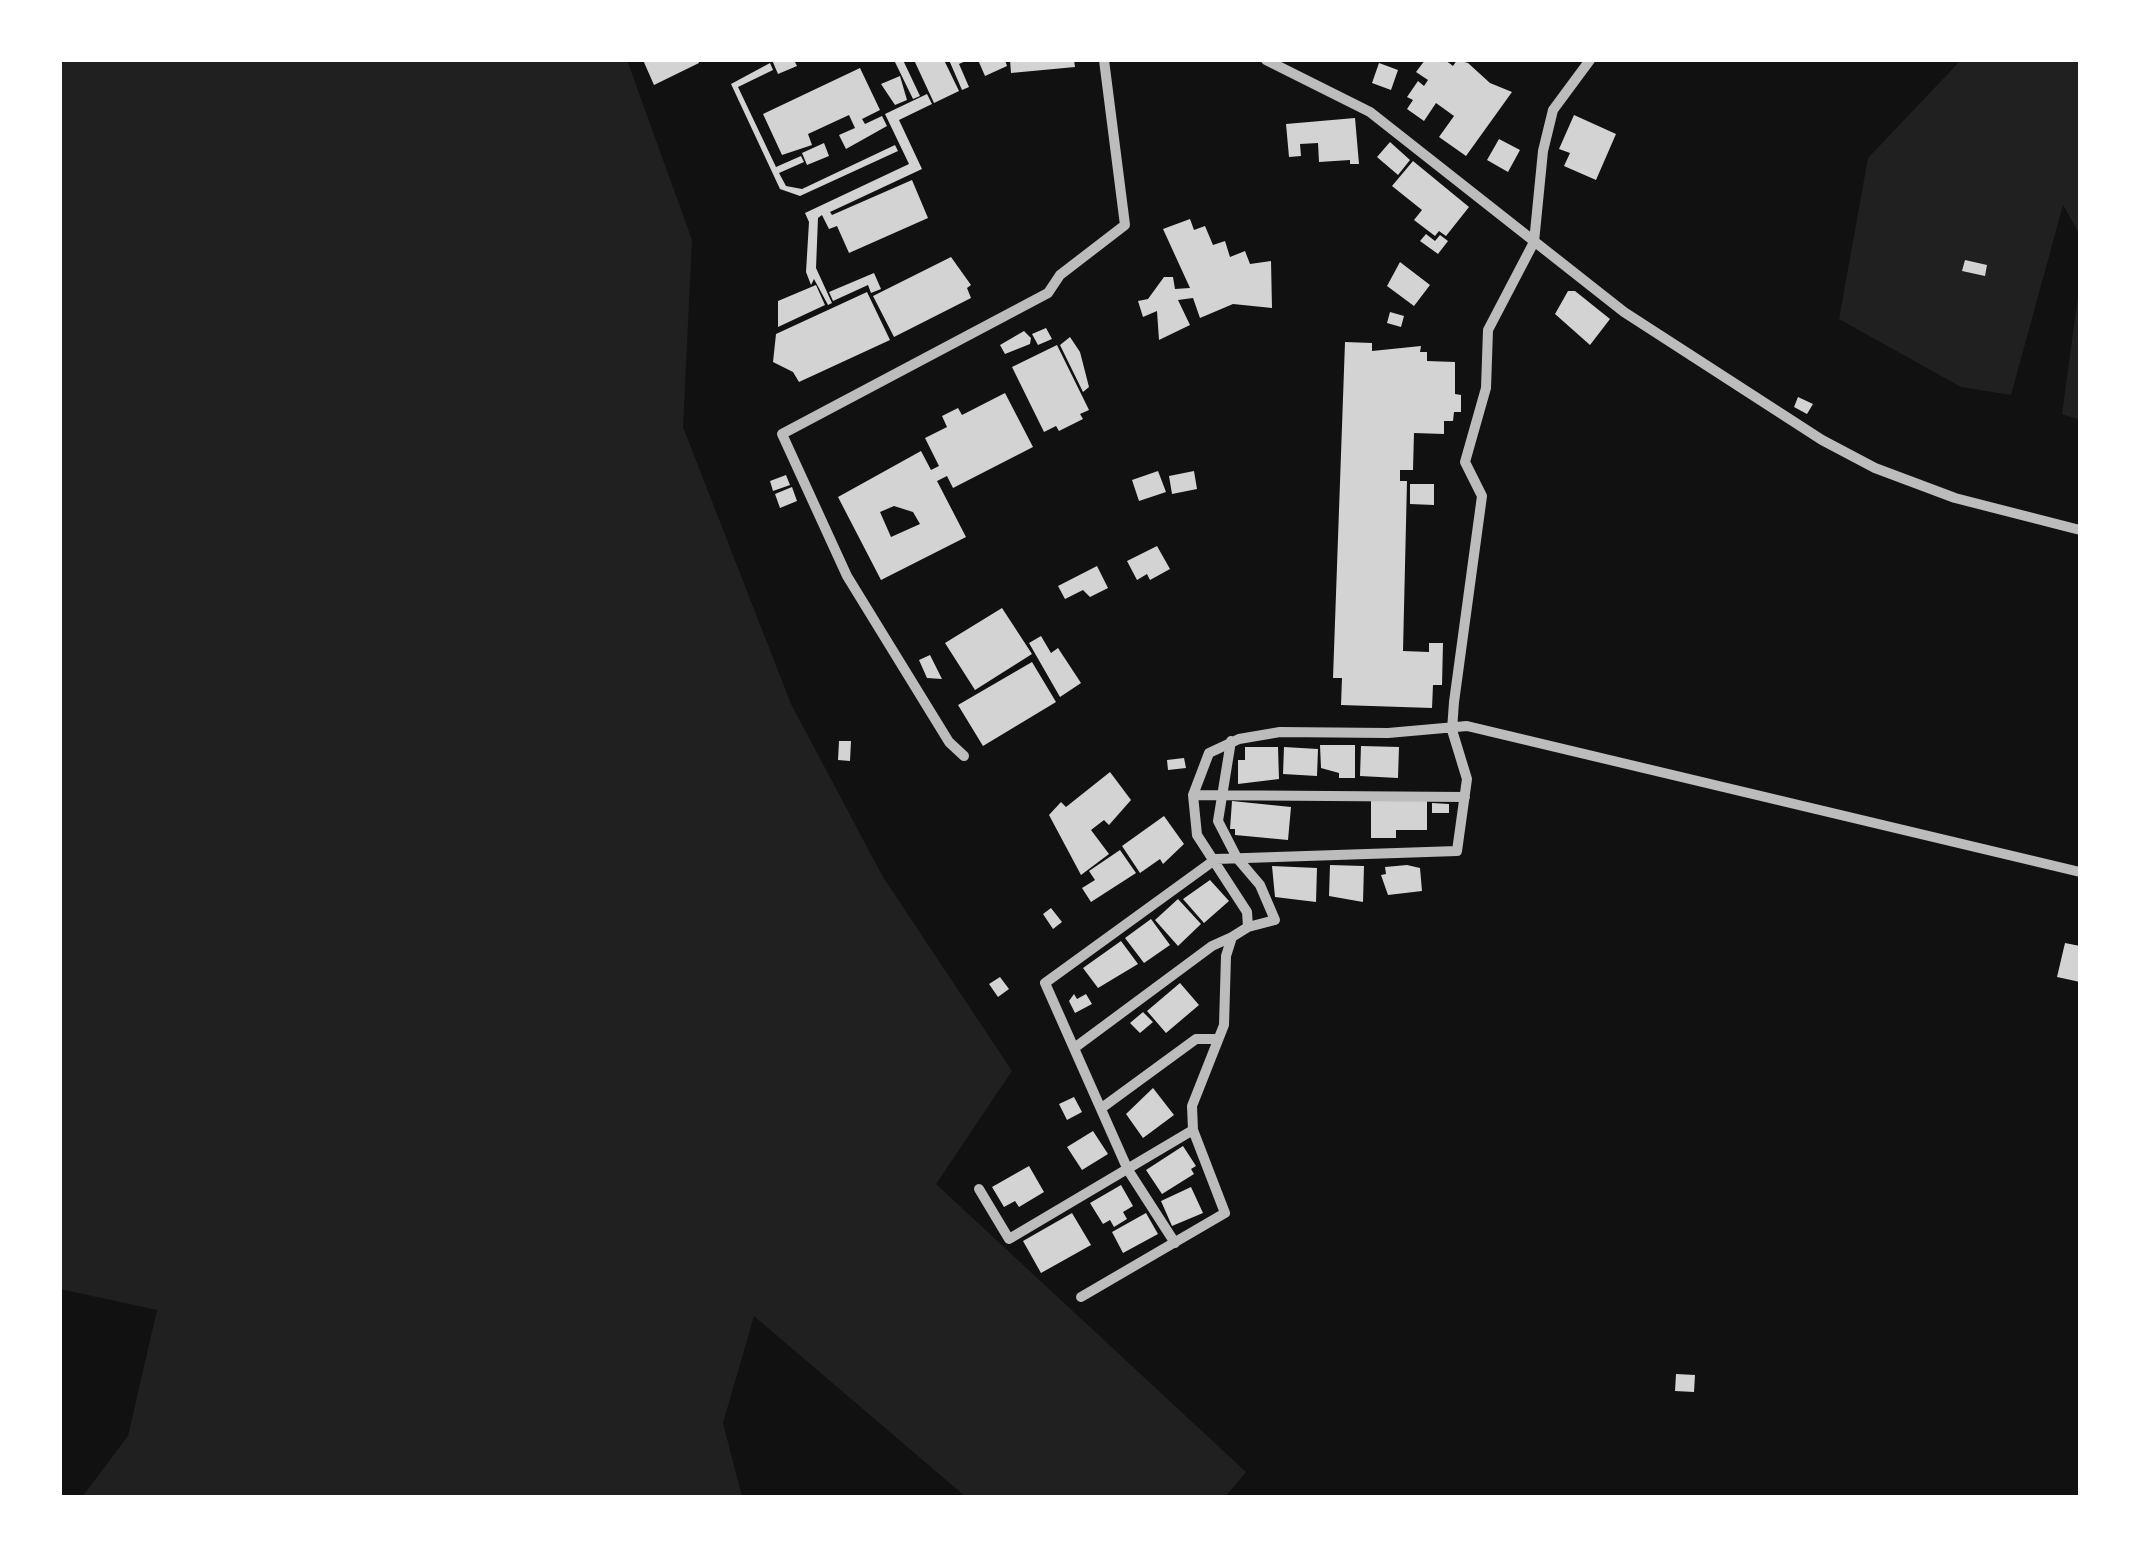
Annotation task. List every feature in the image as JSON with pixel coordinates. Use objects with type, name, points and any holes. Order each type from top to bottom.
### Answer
[{"type":"street","points":[[964,756],[949,742],[847,576],[782,434],[1048,292],[1060,275],[1125,225],[1104,60]]},
{"type":"street","points":[[1266,60],[1370,112],[1624,312],[1846,453],[1954,498],[2080,530]]},
{"type":"street","points":[[1175,1243],[1128,1170],[1077,1046],[1046,983],[1216,859],[1457,851],[1467,779],[1452,730],[1482,496],[1467,474],[1466,449],[1486,388],[1488,330],[1534,242],[1547,130],[1553,110],[1590,60]]},
{"type":"street","points":[[1248,927],[1247,912],[1197,835],[1192,795],[1209,753],[1231,742],[1280,732],[1452,730],[1467,726],[2080,872]]},
{"type":"street","points":[[1077,1046],[1232,937],[1248,927],[1274,920],[1260,885],[1237,858],[1218,821],[1231,742]]},
{"type":"street","points":[[1192,795],[1464,797]]},
{"type":"street","points":[[1081,1297],[1226,1213],[1193,1130],[1192,1106],[1224,1024],[1226,956],[1232,937]]},
{"type":"street","points":[[1103,1107],[1196,1039],[1218,1039]]},
{"type":"street","points":[[979,1189],[1009,1240],[1193,1130]]},
{"type":"shaded area","points":[[60,60],[627,60],[692,240],[683,427],[791,704],[883,877],[1012,1071],[936,1184],[1246,1472],[1225,1497],[966,1497],[754,1316],[723,1423],[742,1497],[82,1497],[128,1436],[157,1310],[60,1289]]},
{"type":"shaded area","points":[[1961,60],[2080,60],[2080,235],[2063,205],[2011,395],[1961,387],[1839,319],[1868,158]]},
{"type":"shaded area","points":[[2080,282],[2080,420],[2062,414]]},
{"type":"building","points":[[643,60],[698,60],[699,63],[654,85]]},
{"type":"building","points":[[772,60],[794,60],[797,66],[778,74]]},
{"type":"building","points":[[894,60],[903,60],[920,96],[913,99]]},
{"type":"building","points":[[914,60],[944,60],[959,91],[934,103]]},
{"type":"building","points":[[949,60],[968,60],[959,64],[969,87],[962,90]]},
{"type":"building","points":[[978,60],[1005,60],[1007,66],[985,76]]},
{"type":"building","points":[[1010,60],[1074,60],[1075,67],[1011,73]]},
{"type":"building","points":[[1425,60],[1445,60],[1453,66],[1457,60],[1468,63],[1490,83],[1512,92],[1466,156],[1439,137],[1454,116],[1436,103],[1424,121],[1407,109],[1413,100],[1407,97],[1418,81],[1424,86],[1428,80],[1416,72]]},
{"type":"building","points":[[770,63],[773,70],[738,87],[776,167],[801,156],[804,162],[779,173],[786,186],[802,189],[895,145],[898,151],[800,196],[780,189],[731,84]]},
{"type":"building","points":[[1379,63],[1398,70],[1391,90],[1372,83]]},
{"type":"building","points":[[860,68],[880,110],[862,119],[865,124],[882,116],[887,126],[846,149],[839,135],[855,128],[849,115],[808,134],[812,145],[782,155],[763,114]]},
{"type":"building","points":[[900,76],[907,100],[895,105],[881,84]]},
{"type":"building","points":[[927,94],[932,104],[899,120],[922,169],[830,212],[832,215],[912,180],[928,218],[849,253],[837,226],[829,229],[822,215],[818,218],[816,268],[832,303],[828,305],[814,279],[811,285],[806,272],[809,222],[805,213],[909,164],[885,114]]},
{"type":"building","points":[[1574,115],[1616,134],[1596,180],[1564,166],[1570,153],[1559,149]]},
{"type":"building","points":[[1355,118],[1359,164],[1350,164],[1350,160],[1319,162],[1318,143],[1300,144],[1301,156],[1289,157],[1286,124]]},
{"type":"building","points":[[1499,139],[1520,150],[1508,172],[1487,160]]},
{"type":"building","points":[[1390,142],[1410,160],[1398,175],[1377,157]]},
{"type":"building","points":[[824,143],[829,156],[807,165],[802,153]]},
{"type":"building","points":[[1413,161],[1469,207],[1446,236],[1439,231],[1435,236],[1414,220],[1422,210],[1392,186]]},
{"type":"building","points":[[1190,219],[1194,230],[1205,226],[1213,245],[1225,241],[1230,257],[1245,251],[1250,264],[1271,261],[1272,308],[1233,304],[1200,318],[1193,298],[1178,300],[1190,325],[1159,340],[1157,311],[1143,317],[1138,301],[1148,299],[1164,277],[1173,277],[1175,289],[1190,288],[1163,229]]},
{"type":"building","points":[[1426,234],[1435,241],[1440,235],[1448,241],[1438,254],[1420,241]]},
{"type":"building","points":[[951,257],[971,285],[967,288],[971,298],[894,337],[873,296]]},
{"type":"building","points":[[1965,260],[1987,265],[1985,276],[1962,271]]},
{"type":"building","points":[[1400,262],[1430,285],[1414,306],[1387,286]]},
{"type":"building","points":[[874,273],[881,289],[871,293],[868,285],[833,301],[829,292]]},
{"type":"building","points":[[816,285],[825,305],[778,327],[778,301]]},
{"type":"building","points":[[1568,291],[1575,291],[1610,319],[1590,345],[1555,314]]},
{"type":"building","points":[[867,292],[890,340],[799,382],[793,372],[773,362],[776,334]]},
{"type":"building","points":[[1390,312],[1404,316],[1401,327],[1387,323]]},
{"type":"building","points":[[1046,328],[1052,339],[1038,345],[1032,334]]},
{"type":"building","points":[[1024,331],[1031,338],[1030,344],[1005,354],[1000,345]]},
{"type":"building","points":[[1070,337],[1080,352],[1089,387],[1083,392],[1060,345]]},
{"type":"building","points":[[1345,342],[1372,343],[1372,351],[1421,346],[1420,352],[1427,352],[1427,361],[1455,362],[1455,394],[1461,395],[1461,412],[1454,412],[1453,421],[1444,421],[1444,434],[1414,433],[1413,470],[1400,470],[1400,481],[1407,481],[1403,651],[1429,652],[1429,643],[1443,643],[1442,685],[1433,685],[1432,708],[1341,705],[1342,678],[1333,678]]},
{"type":"building","points":[[1057,345],[1089,410],[1080,414],[1083,419],[1059,431],[1056,426],[1044,432],[1012,367]]},
{"type":"building","points":[[1005,393],[1033,447],[953,488],[947,476],[937,481],[966,537],[881,580],[838,497],[921,451],[931,470],[939,466],[925,438],[947,427],[942,416],[958,408],[962,415]],"holes":[[[894,506],[913,512],[920,524],[891,537],[880,512]]]},
{"type":"building","points":[[1798,397],[1813,404],[1807,414],[1794,407]]},
{"type":"building","points":[[1158,471],[1166,492],[1139,501],[1132,480]]},
{"type":"building","points":[[1194,471],[1197,489],[1172,494],[1169,476]]},
{"type":"building","points":[[786,475],[790,485],[773,491],[770,481]]},
{"type":"building","points":[[1410,484],[1434,484],[1434,505],[1410,504]]},
{"type":"building","points":[[792,487],[797,501],[780,508],[775,494]]},
{"type":"building","points":[[1157,546],[1170,569],[1150,580],[1147,574],[1137,580],[1127,561]]},
{"type":"building","points":[[1097,566],[1108,588],[1090,597],[1083,590],[1065,599],[1058,586]]},
{"type":"building","points":[[1002,608],[1032,654],[975,690],[945,643]]},
{"type":"building","points":[[1041,636],[1051,653],[1058,648],[1081,683],[1060,697],[1029,643]]},
{"type":"building","points":[[930,655],[942,679],[927,678],[919,660]]},
{"type":"building","points":[[1032,662],[1056,702],[983,746],[958,705]]},
{"type":"building","points":[[839,741],[851,741],[850,761],[838,760]]},
{"type":"building","points":[[1320,745],[1355,745],[1355,778],[1339,778],[1339,773],[1321,768]]},
{"type":"building","points":[[1361,746],[1399,747],[1398,778],[1360,776]]},
{"type":"building","points":[[1245,747],[1278,747],[1279,779],[1238,784],[1238,760],[1245,760]]},
{"type":"building","points":[[1284,747],[1318,749],[1317,776],[1283,774]]},
{"type":"building","points":[[1184,758],[1186,768],[1168,770],[1167,760]]},
{"type":"building","points":[[1110,772],[1131,800],[1109,825],[1104,820],[1091,830],[1109,854],[1081,875],[1049,815],[1061,802],[1066,807]]},
{"type":"building","points":[[1232,801],[1291,807],[1288,840],[1235,835],[1235,829],[1230,829]]},
{"type":"building","points":[[1371,801],[1427,801],[1427,830],[1396,830],[1396,838],[1371,838]]},
{"type":"building","points":[[1432,803],[1449,804],[1449,813],[1432,813]]},
{"type":"building","points":[[1164,816],[1184,844],[1163,864],[1160,859],[1140,873],[1122,846]]},
{"type":"building","points":[[1120,850],[1136,873],[1091,902],[1082,888],[1095,880],[1089,871]]},
{"type":"building","points":[[1330,865],[1364,866],[1363,902],[1329,896]]},
{"type":"building","points":[[1272,866],[1317,868],[1316,902],[1275,897]]},
{"type":"building","points":[[1385,867],[1420,868],[1422,891],[1388,895],[1381,875],[1386,874]]},
{"type":"building","points":[[1210,880],[1229,901],[1204,923],[1183,899]]},
{"type":"building","points":[[1178,899],[1201,924],[1178,946],[1155,920]]},
{"type":"building","points":[[1051,908],[1062,922],[1053,929],[1043,914]]},
{"type":"building","points":[[1151,919],[1170,945],[1144,963],[1125,938]]},
{"type":"building","points":[[1121,941],[1138,964],[1098,988],[1083,968]]},
{"type":"building","points":[[2065,943],[2080,946],[2080,982],[2057,977]]},
{"type":"building","points":[[1000,977],[1009,989],[998,997],[989,984]]},
{"type":"building","points":[[1180,983],[1199,1005],[1166,1033],[1147,1011]]},
{"type":"building","points":[[1074,994],[1077,999],[1086,994],[1092,1004],[1075,1013],[1069,1001]]},
{"type":"building","points":[[1143,1012],[1153,1022],[1140,1033],[1130,1023]]},
{"type":"building","points":[[1153,1088],[1174,1115],[1143,1138],[1126,1114]]},
{"type":"building","points":[[1074,1097],[1082,1112],[1067,1120],[1059,1104]]},
{"type":"building","points":[[1093,1131],[1108,1154],[1082,1170],[1067,1147]]},
{"type":"building","points":[[1183,1146],[1196,1166],[1191,1169],[1194,1174],[1162,1194],[1146,1170]]},
{"type":"building","points":[[1029,1166],[1044,1192],[1019,1207],[1015,1201],[1004,1207],[992,1187]]},
{"type":"building","points":[[1121,1185],[1133,1206],[1123,1212],[1127,1219],[1114,1227],[1110,1220],[1103,1224],[1090,1203]]},
{"type":"building","points":[[1191,1187],[1203,1213],[1172,1226],[1161,1201]]},
{"type":"building","points":[[1072,1213],[1091,1245],[1041,1273],[1023,1241]]},
{"type":"building","points":[[1146,1213],[1158,1234],[1123,1253],[1112,1232]]},
{"type":"building","points":[[1676,1374],[1695,1375],[1694,1392],[1675,1391]]}]
